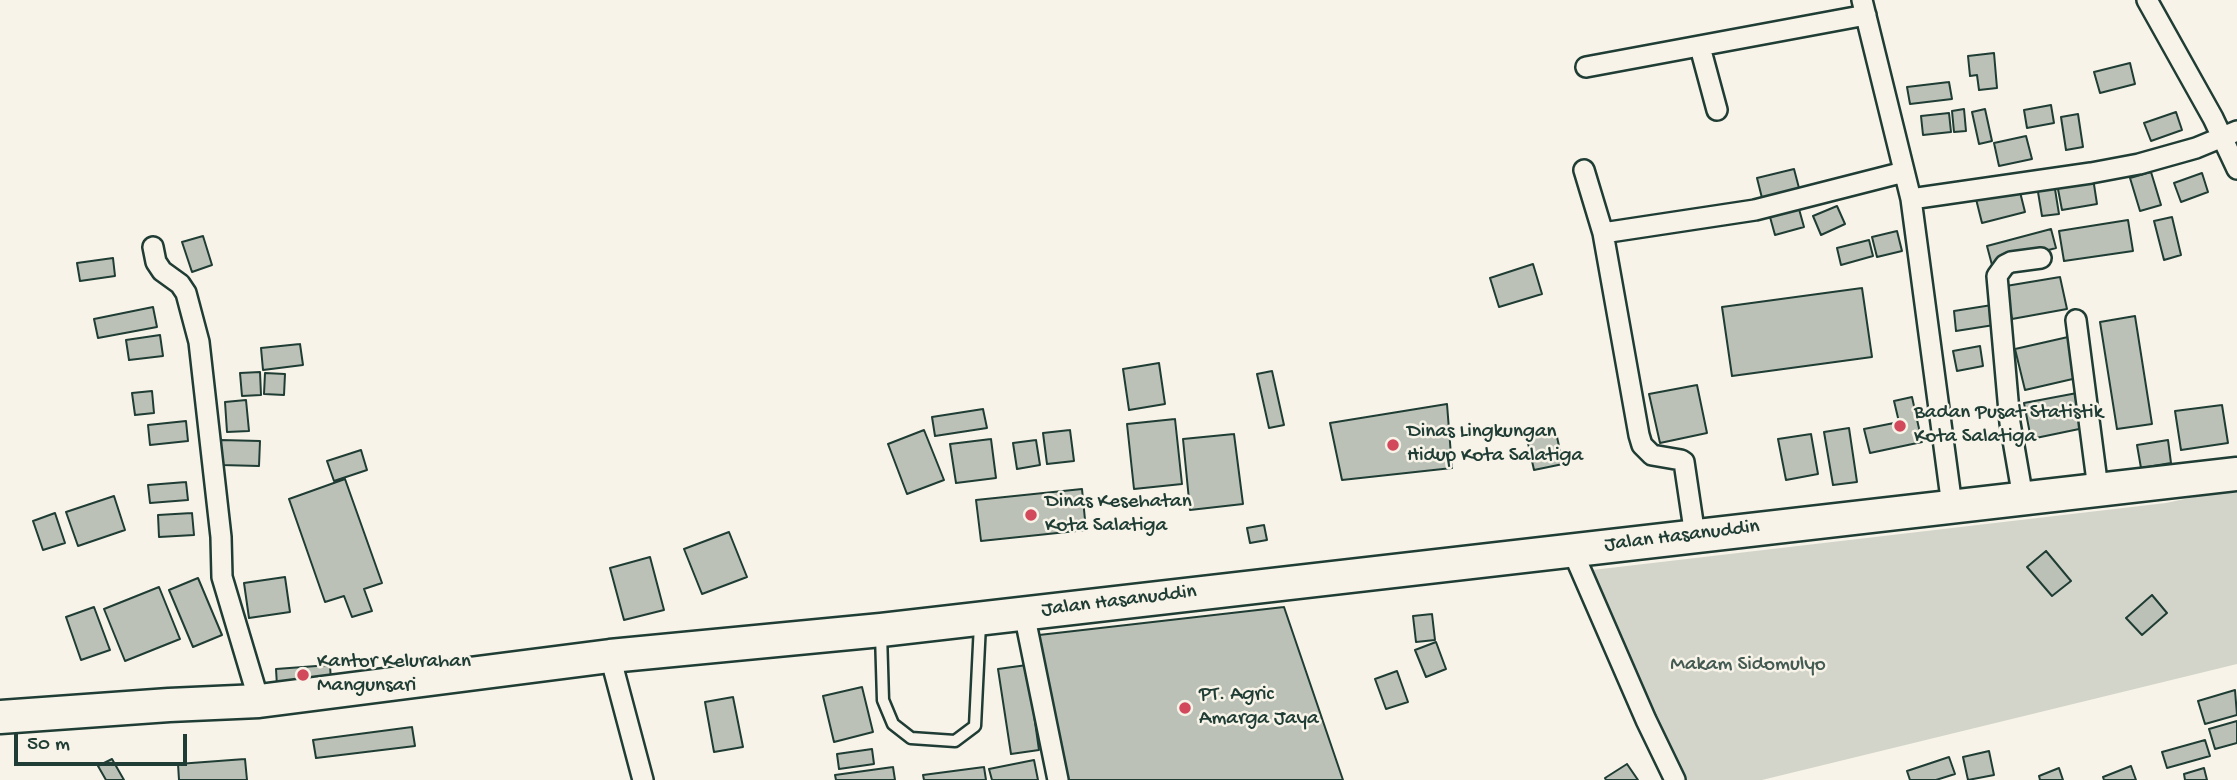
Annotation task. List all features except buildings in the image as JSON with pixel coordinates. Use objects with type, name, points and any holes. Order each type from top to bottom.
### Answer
[{"type":"main road","name":"Jalan Hasanuddin","points":[[0,717],[250,701],[610,656],[881,630],[2237,474]]},
{"type":"street","points":[[2147,0],[2230,135],[2237,169]]},
{"type":"street","points":[[1586,67],[1700,47],[1864,8],[1911,199],[1952,506]]},
{"type":"street","points":[[1700,47],[1717,110]]},
{"type":"street","points":[[1911,199],[2091,173],[2176,154],[2230,135]]},
{"type":"street","points":[[1584,170],[1602,233],[1639,435],[1652,455],[1681,460],[1684,463],[1695,536]]},
{"type":"street","points":[[1602,233],[1755,210],[1904,172]]},
{"type":"street","points":[[153,247],[156,262],[162,271],[180,284],[186,293],[199,342],[221,537],[222,577],[250,701]]},
{"type":"street","points":[[2023,498],[2010,423],[1997,276],[2005,265],[2011,262],[2040,258]]},
{"type":"street","points":[[2076,320],[2098,489]]},
{"type":"street","points":[[1572,550],[1675,780]]},
{"type":"street","points":[[1024,613],[1058,780]]},
{"type":"street","points":[[610,656],[643,780]]},
{"type":"lane","points":[[881,630],[883,700],[893,724],[911,738],[955,741],[975,726],[980,618]]},
{"type":"green space","name":"Makam Sidomulyo","points":[[2237,488],[2237,664],[1762,780],[1673,780],[1584,571],[2166,503]]},
{"type":"place","name":"Badan Pusat Statistik Kota Salatiga","points":[[1900,426]]},
{"type":"place","name":"Dinas Lingkungan Hidup Kota Salatiga","points":[[1393,445]]},
{"type":"place","name":"Dinas Kesehatan Kota Salatiga","points":[[1031,515]]},
{"type":"place","name":"Kantor Kelurahan Mangunsari","points":[[303,675]]},
{"type":"place","name":"PT. Agric Amarga Jaya","points":[[1185,708]]}]
